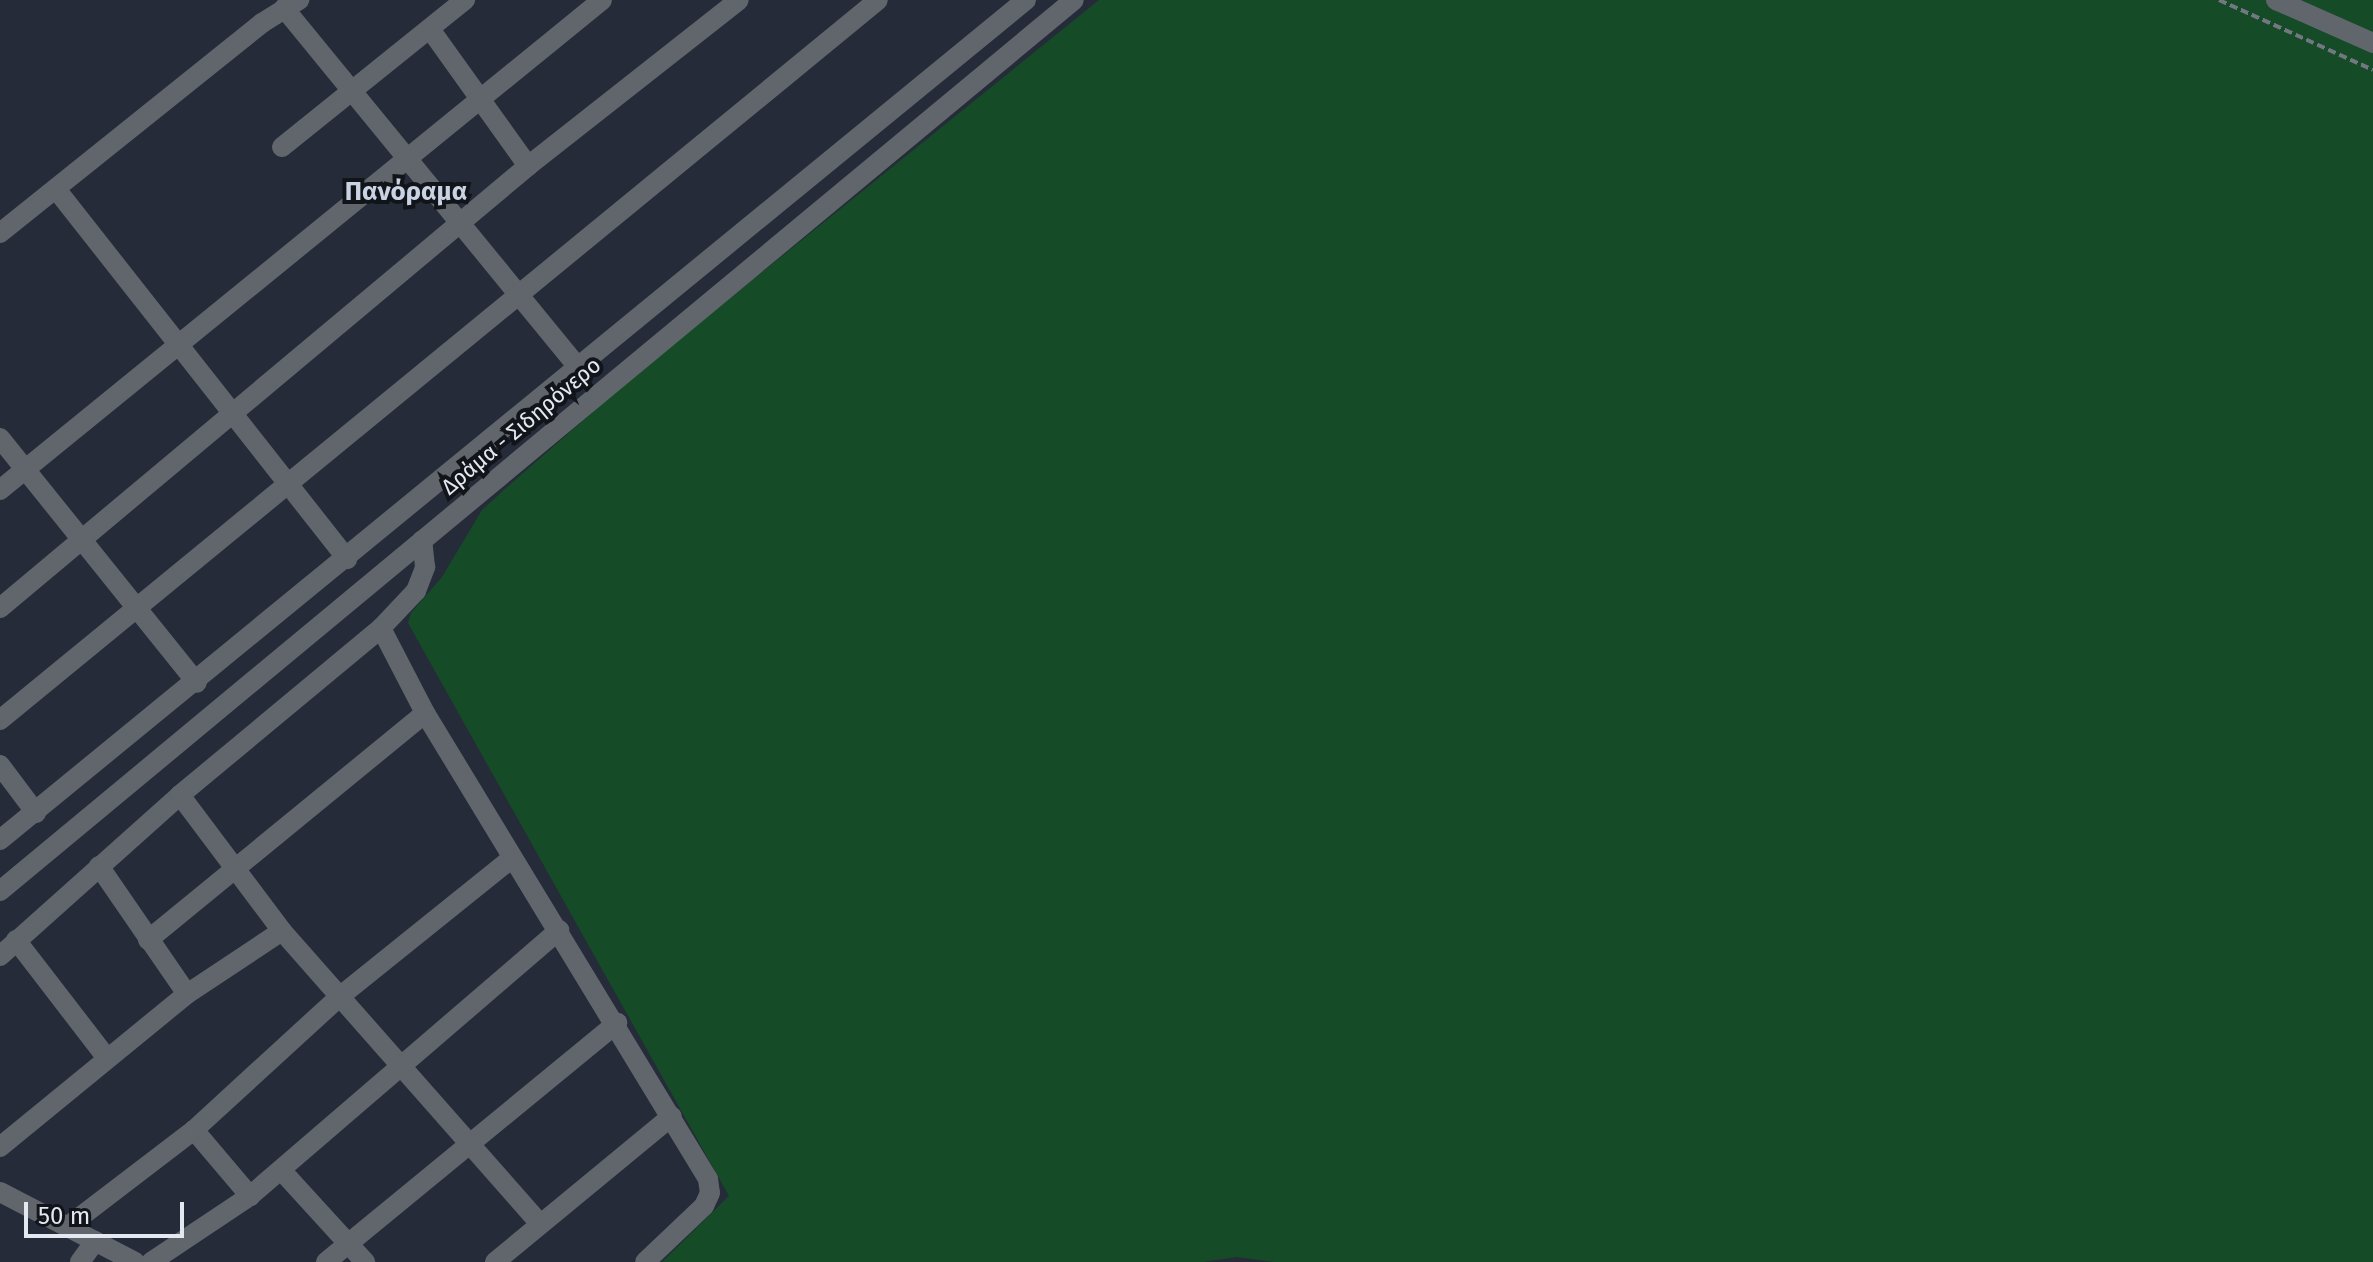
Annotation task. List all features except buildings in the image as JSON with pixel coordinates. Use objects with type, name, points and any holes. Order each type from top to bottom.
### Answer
[{"type":"street","points":[[282,147],[465,0]]},
{"type":"street","points":[[0,490],[602,0]]},
{"type":"street","points":[[0,608],[86,540],[528,166],[739,0]]},
{"type":"street","points":[[0,720],[878,0]]},
{"type":"street","points":[[0,840],[197,683],[577,366],[1026,0]]},
{"type":"street","name":"Δράμα - Σιδηρόνερο","points":[[0,891],[1074,0]]},
{"type":"street","points":[[2276,0],[2373,43]]},
{"type":"street","points":[[0,233],[292,4],[352,90],[577,366]]},
{"type":"street","points":[[430,29],[528,166]]},
{"type":"street","points":[[56,189],[347,559]]},
{"type":"street","points":[[0,438],[140,606],[197,683]]},
{"type":"street","points":[[0,956],[180,795],[381,628],[416,591],[425,567],[422,540]]},
{"type":"street","points":[[381,628],[425,713],[617,1023],[708,1179],[710,1193],[645,1262]]},
{"type":"street","points":[[148,940],[233,866],[425,713]]},
{"type":"street","points":[[0,765],[36,813]]},
{"type":"street","points":[[180,795],[282,931],[338,998],[540,1224]]},
{"type":"street","points":[[67,1227],[194,1130],[338,998],[512,858]]},
{"type":"street","points":[[99,866],[187,994]]},
{"type":"street","points":[[151,1262],[250,1196],[559,930]]},
{"type":"street","points":[[0,1147],[187,994],[282,931]]},
{"type":"street","points":[[16,940],[107,1058]]},
{"type":"street","points":[[326,1262],[617,1023]]},
{"type":"street","points":[[495,1262],[672,1116]]},
{"type":"street","points":[[194,1130],[250,1196]]},
{"type":"street","points":[[281,1170],[365,1262]]},
{"type":"street","points":[[0,1192],[135,1262]]},
{"type":"street","points":[[80,1262],[95,1241]]},
{"type":"path","points":[[2219,0],[2373,70]]},
{"type":"green space","points":[[1099,0],[2373,0],[2373,1262],[1274,1262],[1237,1257],[1203,1262],[662,1262],[729,1196],[408,623],[411,613],[442,577],[482,510],[507,487],[641,370]]},
{"type":"district","name":"Πανόραμα","points":[[406,192]]}]
